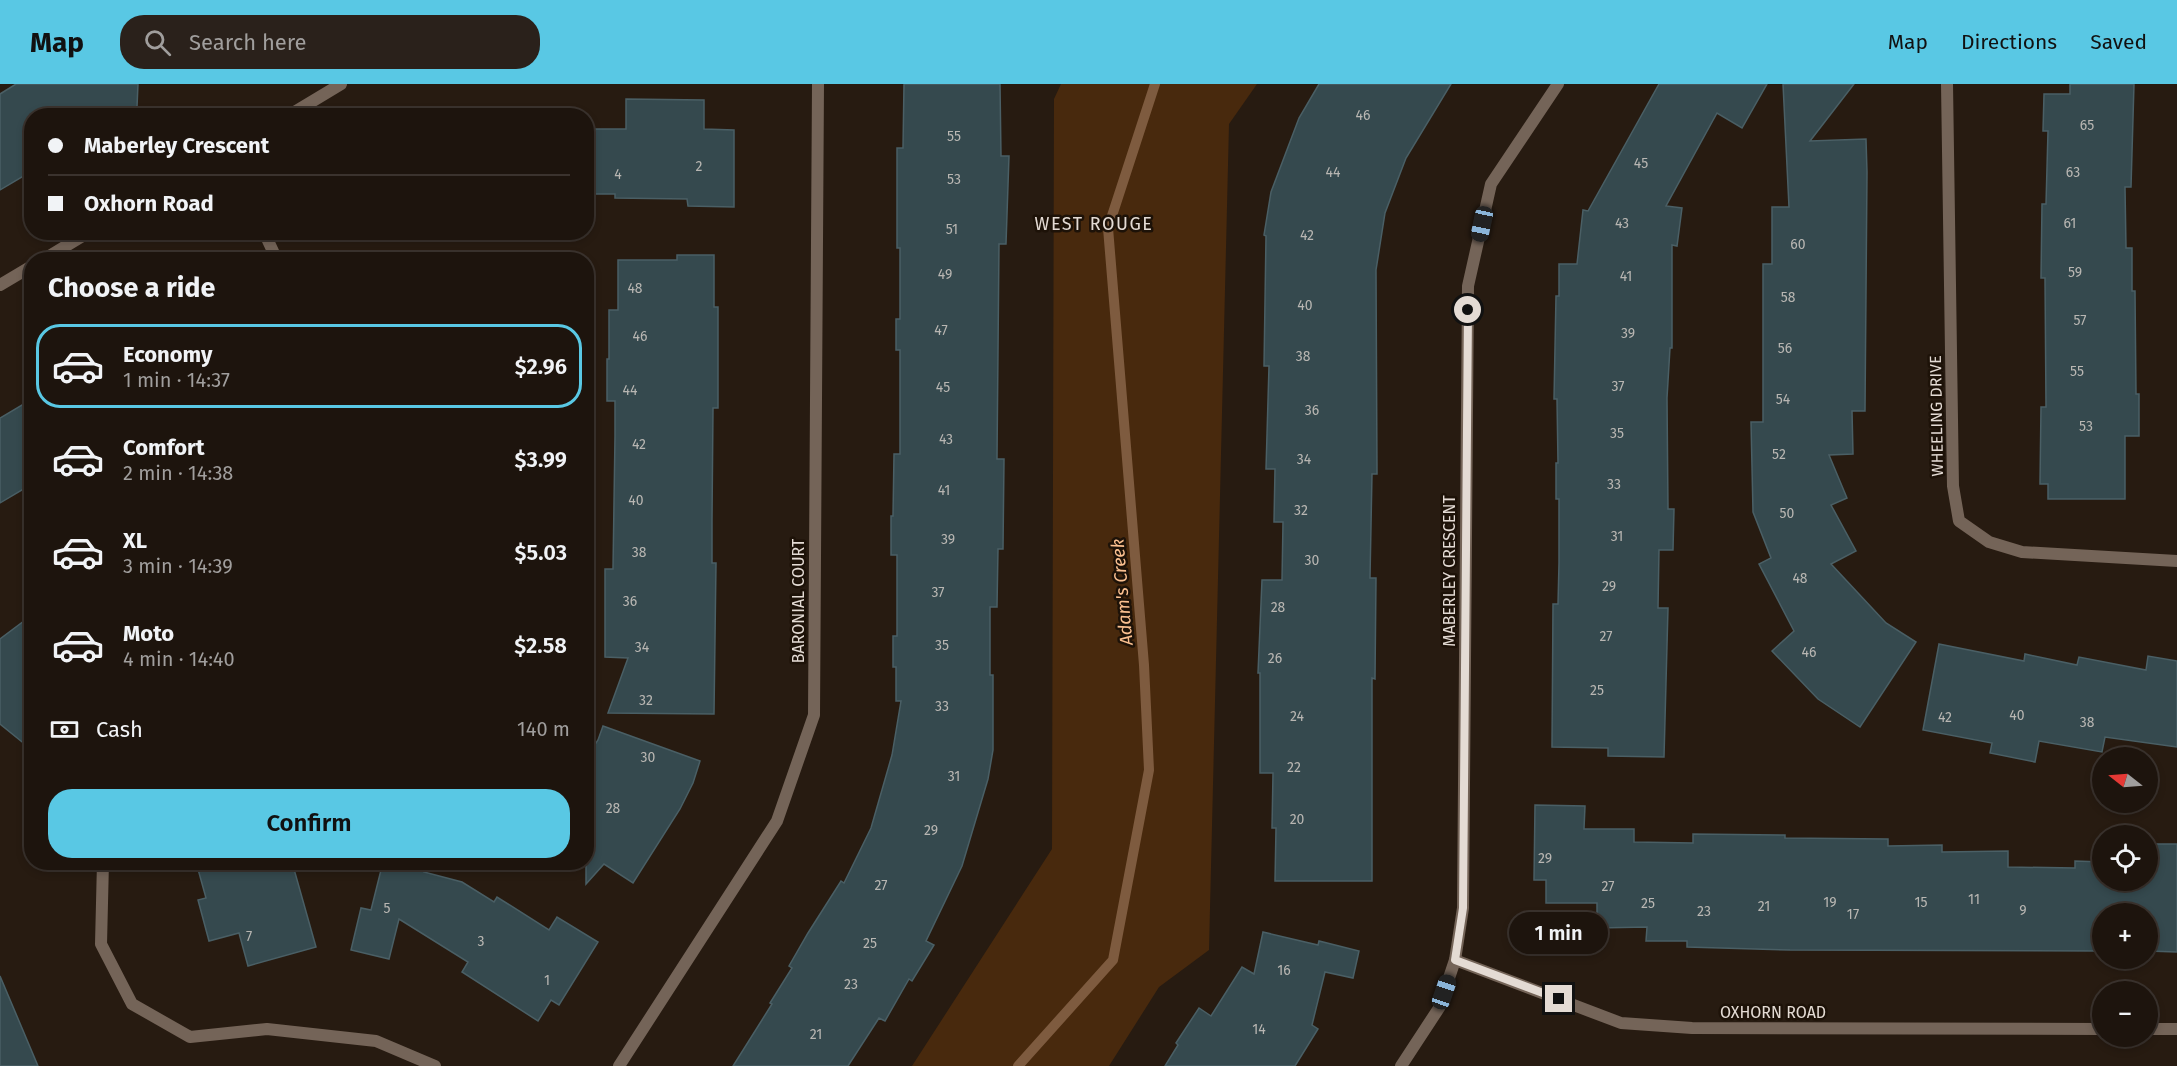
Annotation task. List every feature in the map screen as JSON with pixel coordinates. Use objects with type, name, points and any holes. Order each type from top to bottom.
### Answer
[{"type":"street","points":[[301,108],[341,84]]},
{"type":"street","name":"BARONIAL COURT","points":[[619,1066],[777,821],[814,715],[818,84]]},
{"type":"street","name":"MABERLEY CRESCENT","points":[[1401,1066],[1439,1008],[1455,960],[1463,908],[1468,286],[1491,184],[1558,84]]},
{"type":"street","name":"WHEELING DRIVE","points":[[1947,84],[1953,486],[1959,520],[1989,542],[2022,552],[2177,561]]},
{"type":"street","points":[[56,252],[76,240]]},
{"type":"street","points":[[0,285],[24,272]]},
{"type":"street","points":[[104,870],[100,944],[132,1004],[190,1037],[267,1029],[376,1041],[435,1066]]},
{"type":"street","name":"OXHORN ROAD","points":[[1455,960],[1621,1023],[1692,1028],[2092,1029]]},
{"type":"street","points":[[2158,1029],[2177,1029]]},
{"type":"shaded area","points":[[1061,84],[1257,84],[1229,124],[1209,950],[1159,987],[1109,1066],[912,1066],[1052,849],[1054,99]]},
{"type":"building","points":[[16,84],[138,84],[135,108],[24,108],[24,176],[0,190],[0,94]]},
{"type":"building","points":[[904,84],[1000,84],[1001,156],[1009,156],[1006,244],[999,244],[997,459],[1004,459],[1003,549],[998,549],[997,607],[990,607],[993,750],[988,779],[962,866],[926,941],[934,945],[912,981],[909,979],[885,1021],[879,1018],[848,1066],[733,1066],[772,1004],[770,1003],[792,968],[789,966],[808,933],[841,881],[844,883],[871,828],[892,755],[901,701],[896,701],[896,667],[893,667],[893,636],[897,636],[897,555],[891,555],[891,516],[893,516],[894,454],[900,454],[900,350],[896,350],[896,319],[900,319],[897,148],[903,148]]},
{"type":"building","points":[[1319,84],[1451,84],[1406,158],[1385,213],[1376,270],[1377,474],[1372,474],[1370,578],[1376,578],[1375,679],[1372,678],[1372,881],[1275,881],[1276,828],[1272,828],[1273,773],[1260,773],[1260,673],[1258,673],[1262,580],[1282,580],[1283,522],[1274,522],[1275,469],[1266,469],[1269,366],[1264,366],[1266,236],[1264,235],[1271,192],[1299,118]]},
{"type":"building","points":[[1659,84],[1767,84],[1742,128],[1717,113],[1666,206],[1682,208],[1677,246],[1672,245],[1672,348],[1670,348],[1667,398],[1668,509],[1674,509],[1673,550],[1659,550],[1658,608],[1668,608],[1664,757],[1608,756],[1608,748],[1552,747],[1553,604],[1558,604],[1559,563],[1559,499],[1556,499],[1557,399],[1554,399],[1556,296],[1559,296],[1559,264],[1577,264],[1583,210],[1588,211]]},
{"type":"building","points":[[1783,84],[1854,84],[1810,141],[1866,139],[1865,411],[1852,411],[1853,454],[1829,455],[1847,498],[1831,505],[1856,551],[1831,564],[1886,623],[1916,642],[1860,727],[1818,699],[1772,651],[1794,631],[1759,564],[1771,558],[1753,512],[1751,422],[1763,422],[1763,264],[1772,264],[1772,207],[1789,207]]},
{"type":"building","points":[[2070,84],[2134,84],[2131,187],[2125,187],[2126,248],[2132,248],[2132,291],[2135,291],[2136,394],[2139,394],[2139,436],[2125,436],[2125,499],[2048,499],[2048,484],[2040,484],[2041,407],[2046,407],[2045,278],[2041,278],[2042,204],[2046,204],[2048,131],[2043,131],[2044,94],[2070,94]]},
{"type":"building","points":[[626,99],[704,100],[704,129],[734,130],[734,207],[688,206],[687,199],[615,198],[615,194],[595,194],[595,129],[626,129]]},
{"type":"building","points":[[677,255],[714,255],[714,307],[718,307],[718,408],[713,408],[712,563],[716,563],[714,714],[608,713],[628,658],[605,657],[605,569],[613,569],[615,436],[615,401],[607,401],[609,310],[618,310],[618,260],[677,260]]},
{"type":"building","points":[[24,404],[24,489],[0,503],[0,418]]},
{"type":"building","points":[[24,621],[24,744],[0,724],[0,639]]},
{"type":"building","points":[[1939,644],[2024,661],[2025,654],[2077,665],[2079,657],[2146,670],[2148,656],[2177,661],[2177,747],[2105,737],[2103,747],[2092,747],[2092,750],[2039,741],[2035,762],[1990,753],[1992,743],[1923,730]]},
{"type":"building","points":[[603,726],[700,761],[693,783],[680,809],[633,883],[604,864],[586,884],[586,870],[594,870],[594,746]]},
{"type":"building","points":[[1535,805],[1585,806],[1584,829],[1634,829],[1634,842],[1693,843],[1693,834],[1888,839],[1888,846],[1942,845],[1942,852],[2008,851],[2008,867],[2075,868],[2075,861],[2092,862],[2092,891],[2158,891],[2158,844],[2177,844],[2177,952],[2158,951],[2158,903],[2092,903],[2092,951],[1790,950],[1687,947],[1687,941],[1646,941],[1647,927],[1597,928],[1597,903],[1546,903],[1546,880],[1534,880]]},
{"type":"building","points":[[198,870],[294,870],[316,947],[248,966],[239,933],[209,941],[198,900],[206,898]]},
{"type":"building","points":[[381,870],[424,870],[424,872],[462,882],[494,902],[497,897],[549,930],[557,917],[598,942],[559,1005],[551,1000],[538,1021],[462,972],[468,962],[399,919],[389,959],[351,950],[361,908],[371,910]]},
{"type":"building","points":[[1263,932],[1318,945],[1319,941],[1359,951],[1353,978],[1325,972],[1312,1025],[1318,1029],[1295,1066],[1165,1066],[1178,1045],[1176,1043],[1199,1008],[1211,1016],[1242,967],[1254,974]]},
{"type":"building","points":[[0,976],[38,1066],[0,1066]]},
{"type":"waterway","name":"Adam's Creek","points":[[1018,1066],[1113,960],[1149,770],[1144,665],[1108,228],[1155,84]]},
{"type":"district","name":"WEST ROUGE","points":[[1094,224]]},
{"type":"route","points":[[1468,310],[1463,908],[1455,960],[1559,999]]}]
